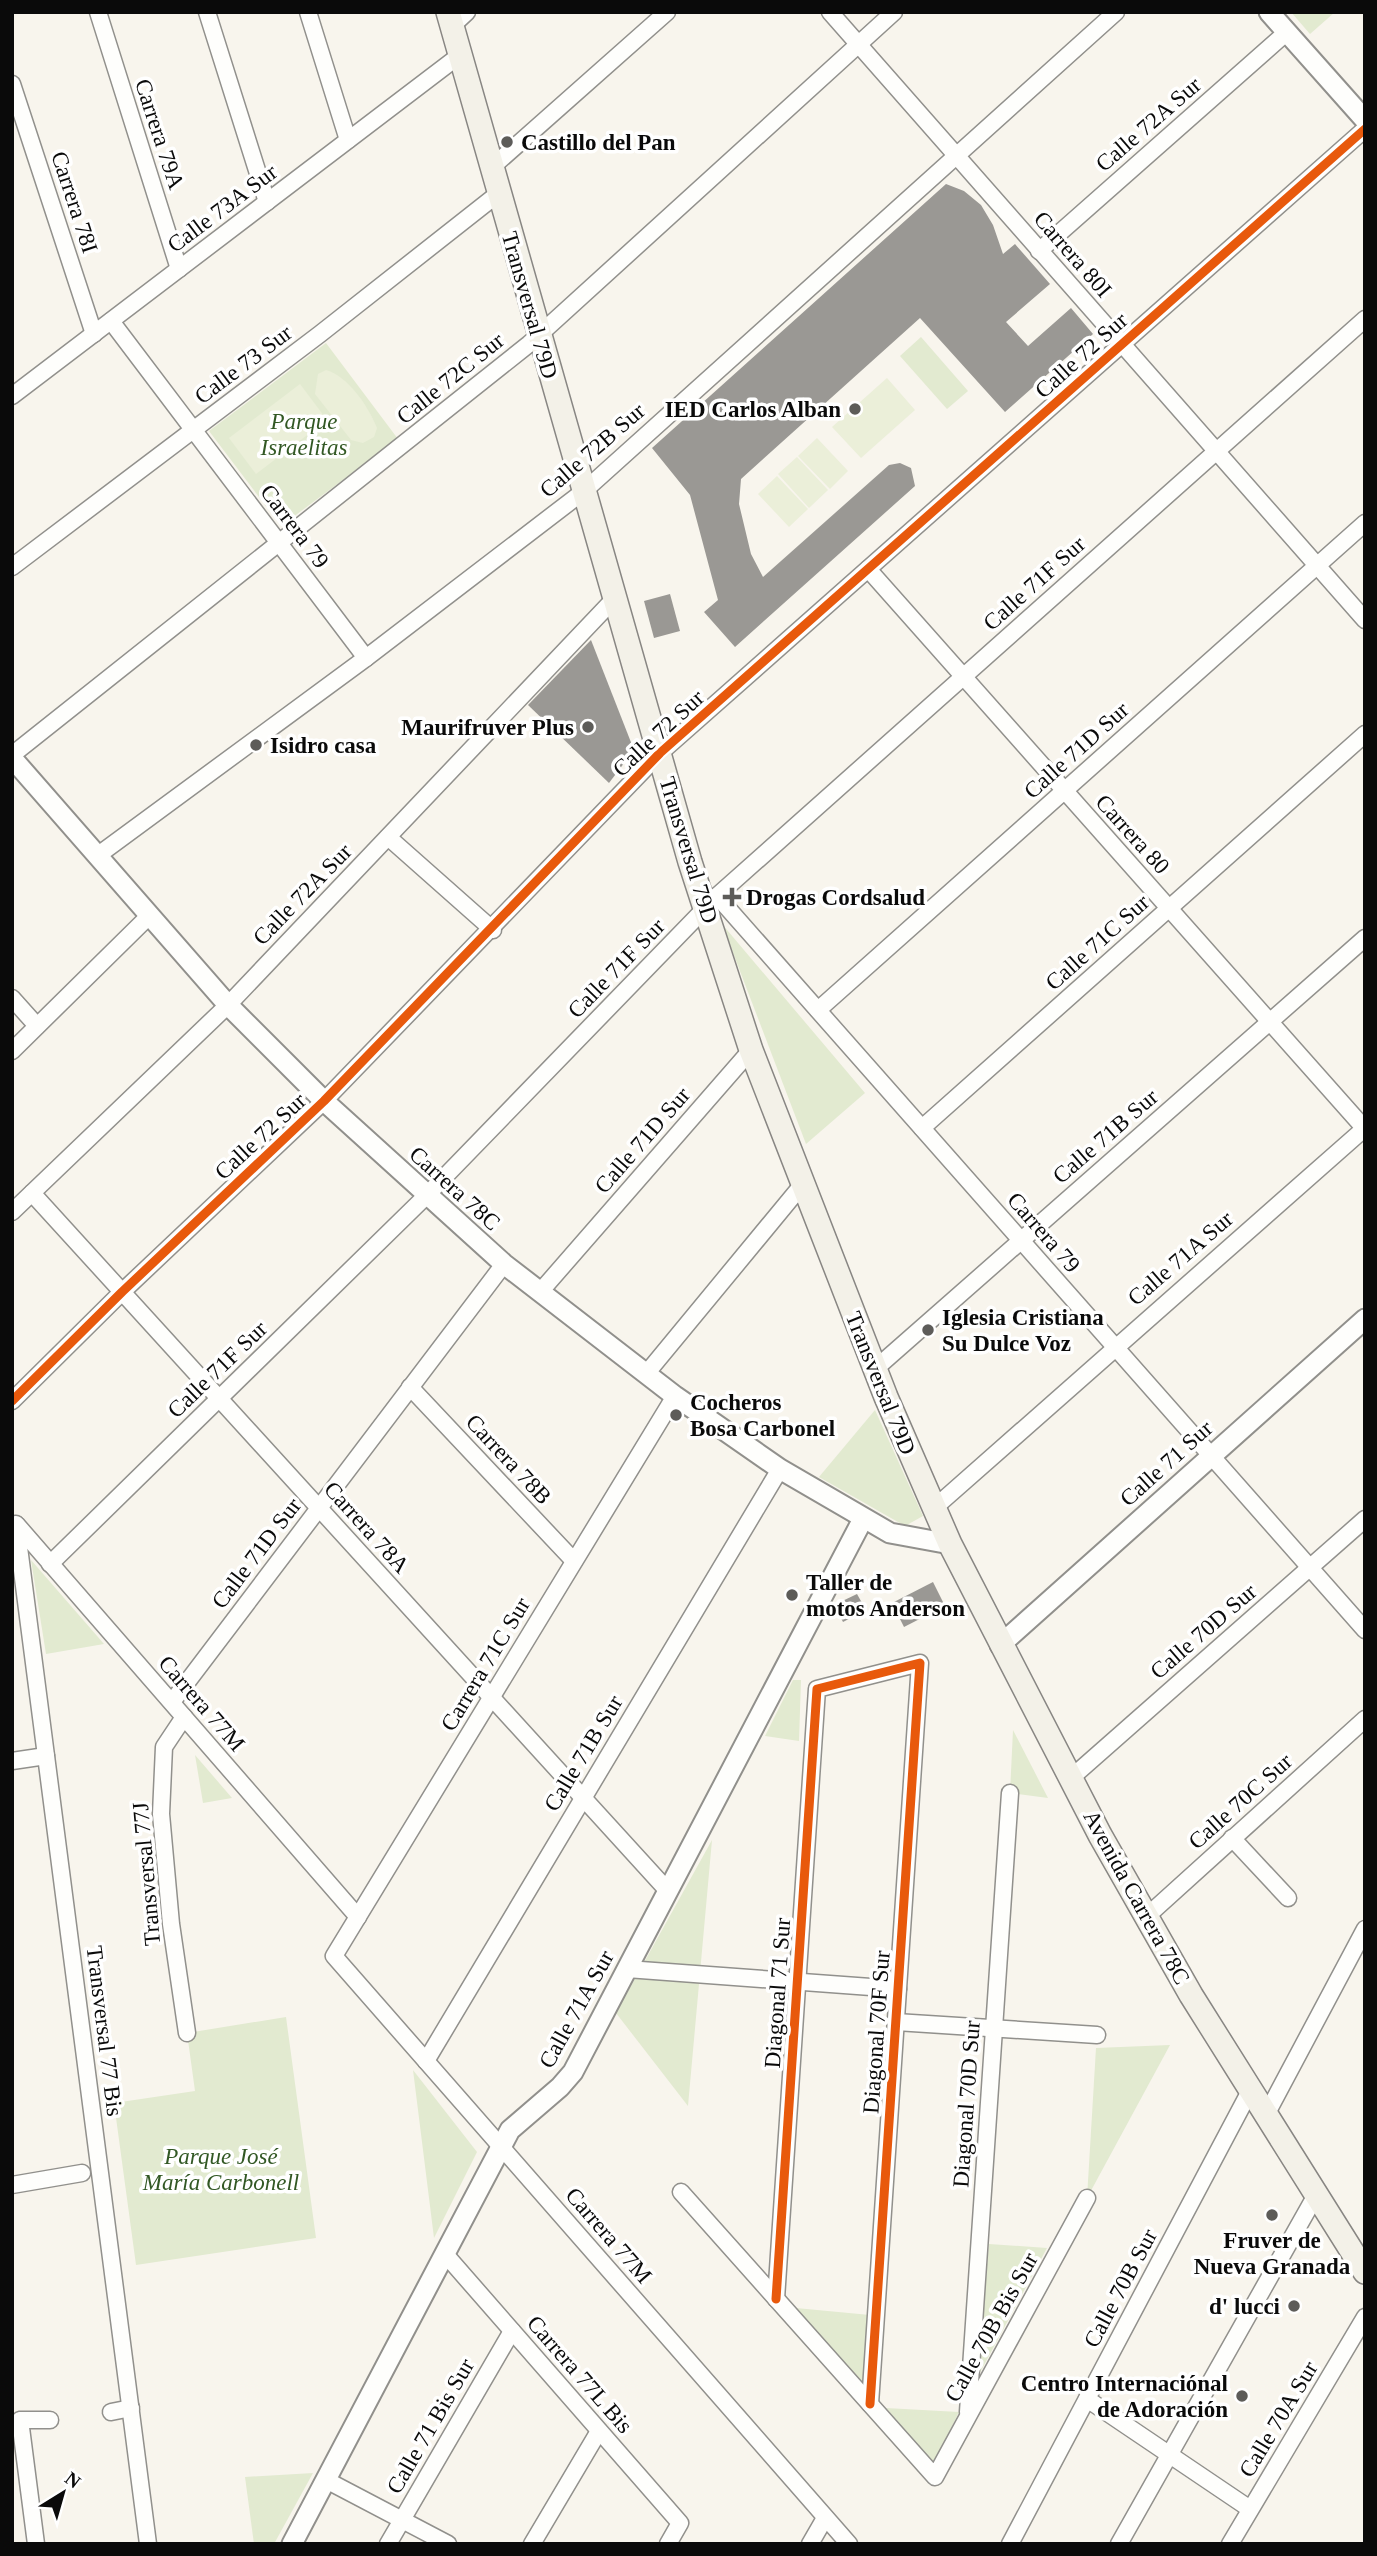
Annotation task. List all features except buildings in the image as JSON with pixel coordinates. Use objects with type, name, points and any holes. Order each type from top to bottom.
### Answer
[{"type":"main road","name":"Transversal 79D","points":[[456,17],[460,55],[538,336],[660,753],[711,902],[751,1050],[802,1185],[933,1509]]},
{"type":"main road","name":"Avenida Carrera 78C","points":[[933,1509],[1000,1644],[1146,1917],[1250,2091],[1316,2194],[1362,2258]]},
{"type":"street","name":"Carrera 79A","points":[[98,12],[179,269]]},
{"type":"street","points":[[206,12],[267,202]]},
{"type":"street","points":[[307,12],[348,140]]},
{"type":"street","points":[[491,168],[667,12]]},
{"type":"street","name":"Carrera 80I","points":[[830,12],[1365,620]]},
{"type":"street","name":"Calle 72C Sur","points":[[12,756],[538,336],[894,12]]},
{"type":"street","name":"Calle 72B Sur","points":[[97,856],[366,658],[584,491],[1116,12]]},
{"type":"street","points":[[1269,12],[1365,120]]},
{"type":"street","name":"Calle 72A Sur","points":[[1039,251],[1287,32]]},
{"type":"street","name":"Calle 73A Sur","points":[[12,396],[460,55]]},
{"type":"street","name":"Carrera 78I","points":[[12,84],[94,334]]},
{"type":"street","name":"Calle 72 Sur","points":[[12,1401],[122,1292],[324,1101],[493,930],[660,753],[1365,129]]},
{"type":"street","name":"Calle 73 Sur","points":[[12,567],[194,431],[499,193]]},
{"type":"street","name":"Calle 71F Sur","points":[[50,1564],[426,1196],[711,902],[1365,319]]},
{"type":"street","name":"Carrera 79","points":[[111,321],[366,658]]},
{"type":"street","name":"Calle 71D Sur","points":[[818,1010],[1365,523]]},
{"type":"street","name":"Carrera 80","points":[[868,569],[1365,1128]]},
{"type":"street","name":"Calle 72A Sur","points":[[12,1212],[228,1004],[615,598]]},
{"type":"street","name":"Calle 71C Sur","points":[[922,1128],[1365,734]]},
{"type":"street","name":"Carrera 78C","points":[[12,756],[228,1004],[324,1101],[504,1264],[675,1396],[780,1469],[863,1519],[902,1538],[950,1544]]},
{"type":"street","points":[[388,837],[493,930]]},
{"type":"street","name":"Carrera 79","points":[[711,902],[818,1010],[1365,1630]]},
{"type":"street","points":[[12,1051],[149,916]]},
{"type":"street","name":"Calle 71B Sur","points":[[875,1369],[1365,938]]},
{"type":"street","points":[[12,998],[37,1026]]},
{"type":"street","name":"Calle 71D Sur","points":[[540,1292],[751,1050]]},
{"type":"street","name":"Calle 71A Sur","points":[[933,1509],[1365,1128]]},
{"type":"street","points":[[646,1374],[802,1185]]},
{"type":"street","name":"Carrera 78A","points":[[32,1193],[668,1891]]},
{"type":"street","name":"Calle 71D Sur","points":[[172,1702],[504,1264]]},
{"type":"street","name":"Calle 71 Sur","points":[[1000,1644],[1365,1319]]},
{"type":"street","name":"Carrera 78B","points":[[410,1387],[574,1562]]},
{"type":"street","name":"Carrera 71C Sur","points":[[334,1956],[675,1396]]},
{"type":"street","name":"Calle 71B Sur","points":[[426,2061],[780,1469]]},
{"type":"street","name":"Calle 71A Sur","points":[[292,2544],[510,2130],[560,2087],[573,2072],[863,1519]]},
{"type":"street","name":"Calle 70D Sur","points":[[1071,1778],[1365,1519]]},
{"type":"street","name":"Carrera 77M","points":[[14,1522],[358,1917]]},
{"type":"street","name":"Transversal 77 Bis","points":[[14,1522],[148,2544]]},
{"type":"street","name":"Diagonal 70F Sur","points":[[817,1689],[920,1663],[870,2404]]},
{"type":"street","name":"Diagonal 71 Sur","points":[[776,2299],[817,1689]]},
{"type":"street","name":"Transversal 77J","points":[[184,1717],[164,1747],[160,1814],[171,1924],[187,2033]]},
{"type":"street","name":"Calle 70C Sur","points":[[1146,1917],[1365,1719]]},
{"type":"street","points":[[12,1761],[46,1756]]},
{"type":"street","name":"Diagonal 70D Sur","points":[[967,2418],[1010,1793]]},
{"type":"street","points":[[1232,1838],[1288,1898]]},
{"type":"street","points":[[1266,2115],[1365,1929]]},
{"type":"street","name":"Carrera 77M","points":[[334,1956],[849,2544]]},
{"type":"street","points":[[627,1969],[898,1989]]},
{"type":"street","points":[[896,2022],[1097,2035]]},
{"type":"street","name":"Calle 70B Sur","points":[[1010,2544],[1250,2091]]},
{"type":"street","points":[[12,2185],[82,2174]]},
{"type":"street","points":[[681,2192],[870,2404]]},
{"type":"street","points":[[1118,2544],[1316,2194]]},
{"type":"street","name":"Calle 70B Bis Sur","points":[[870,2404],[935,2477],[1087,2198]]},
{"type":"street","name":"Carrera 77L Bis","points":[[445,2254],[680,2523],[668,2544]]},
{"type":"street","name":"Calle 70A Sur","points":[[1230,2544],[1365,2317]]},
{"type":"street","name":"Calle 71 Bis Sur","points":[[388,2544],[512,2331]]},
{"type":"street","points":[[1087,2399],[1250,2509]]},
{"type":"street","points":[[111,2412],[131,2408]]},
{"type":"street","points":[[36,2544],[20,2420],[50,2420]]},
{"type":"street","points":[[532,2544],[599,2431]]},
{"type":"street","points":[[326,2480],[448,2544]]},
{"type":"street","points":[[810,2544],[825,2518]]},
{"type":"green space","points":[[1291,12],[1335,12],[1310,34]]},
{"type":"green space","points":[[921,337],[968,391],[947,409],[900,356]]},
{"type":"green space","name":"Parque Israelitas","points":[[326,343],[398,439],[281,526],[209,431]]},
{"type":"green space","points":[[326,370],[342,379],[363,402],[377,428],[374,437],[363,443],[351,440],[315,394],[318,374]]},
{"type":"green space","points":[[887,378],[915,410],[861,458],[832,427]]},
{"type":"green space","points":[[300,384],[327,420],[256,474],[229,438]]},
{"type":"green space","points":[[817,438],[848,471],[830,489],[798,456]]},
{"type":"green space","points":[[797,457],[828,490],[809,508],[778,474]]},
{"type":"green space","points":[[777,476],[808,509],[789,527],[758,494]]},
{"type":"green space","points":[[722,924],[865,1093],[806,1144]]},
{"type":"green space","points":[[875,1410],[923,1516],[905,1526],[819,1477]]},
{"type":"green space","points":[[31,1560],[104,1644],[46,1654]]},
{"type":"green space","points":[[793,1680],[801,1680],[799,1741],[765,1736]]},
{"type":"green space","points":[[1013,1730],[1048,1798],[1010,1793]]},
{"type":"green space","points":[[195,1755],[232,1798],[203,1803]]},
{"type":"green space","points":[[712,1840],[688,2106],[616,2013]]},
{"type":"green space","name":"Parque José María Carbonell","points":[[286,2017],[316,2238],[136,2265],[114,2103],[195,2091],[187,2033]]},
{"type":"green space","points":[[1170,2045],[1087,2198],[1096,2048]]},
{"type":"green space","points":[[413,2070],[477,2152],[434,2238]]},
{"type":"green space","points":[[989,2244],[1047,2248],[976,2380]]},
{"type":"green space","points":[[796,2308],[870,2315],[865,2389]]},
{"type":"green space","points":[[886,2408],[959,2412],[934,2463]]},
{"type":"green space","points":[[313,2473],[274,2544],[254,2544],[245,2477]]},
{"type":"cycle path","points":[[12,1401],[122,1292],[324,1101],[660,753],[1365,129]]},
{"type":"cycle path","points":[[776,2299],[817,1689],[920,1663],[870,2404]]},
{"type":"place","name":"Castillo del Pan","points":[[507,142]]},
{"type":"place","name":"IED Carlos Alban","points":[[855,409]]},
{"type":"place","name":"Maurifruver Plus","points":[[588,727]]},
{"type":"place","name":"Isidro casa","points":[[256,745]]},
{"type":"place","name":"Drogas Cordsalud","points":[[732,897]]},
{"type":"place","name":"Iglesia Cristiana Su Dulce Voz","points":[[928,1330]]},
{"type":"place","name":"Cocheros Bosa Carbonel","points":[[676,1415]]},
{"type":"place","name":"Taller de motos Anderson","points":[[792,1595]]},
{"type":"place","name":"Fruver de Nueva Granada","points":[[1272,2215]]},
{"type":"place","name":"d' lucci","points":[[1294,2306]]},
{"type":"place","name":"Centro Internaciónal de Adoración","points":[[1242,2396]]}]
